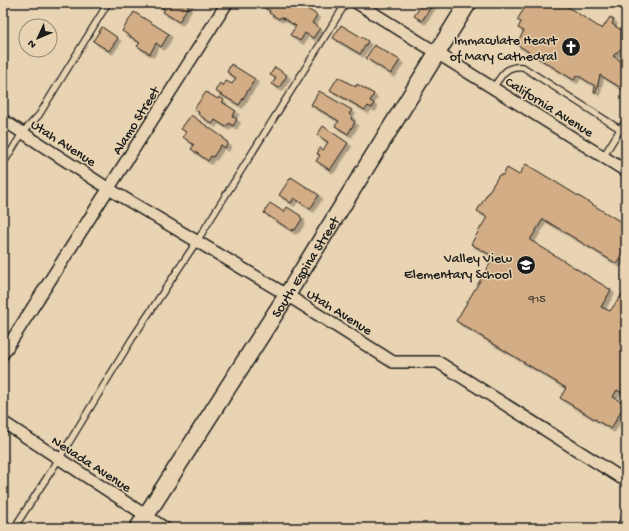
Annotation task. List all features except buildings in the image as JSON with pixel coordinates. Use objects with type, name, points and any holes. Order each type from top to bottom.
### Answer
[{"type":"street","name":"Alamo Street","points":[[3,354],[227,3]]},
{"type":"street","name":"California Avenue","points":[[357,3],[626,171]]},
{"type":"street","name":"South Espina Street","points":[[142,522],[287,295],[468,3]]},
{"type":"street","name":"Utah Avenue","points":[[3,120],[109,189],[287,295],[393,362],[438,362],[626,481]]},
{"type":"street","name":"Nevada Avenue","points":[[3,422],[59,459],[142,522],[165,528]]},
{"type":"street","points":[[622,528],[626,522]]},
{"type":"lane","points":[[3,164],[23,132],[39,115],[108,3]]},
{"type":"lane","points":[[14,528],[59,459],[132,339],[197,241],[346,3]]},
{"type":"lane","points":[[493,88],[507,69],[516,66],[523,67],[626,133]]},
{"type":"lane","points":[[603,157],[626,120]]},
{"type":"place","name":"Immaculate Heart of Mary Cathedral","points":[[571,47]]},
{"type":"place","name":"Valley View Elementary School","points":[[526,265]]}]
